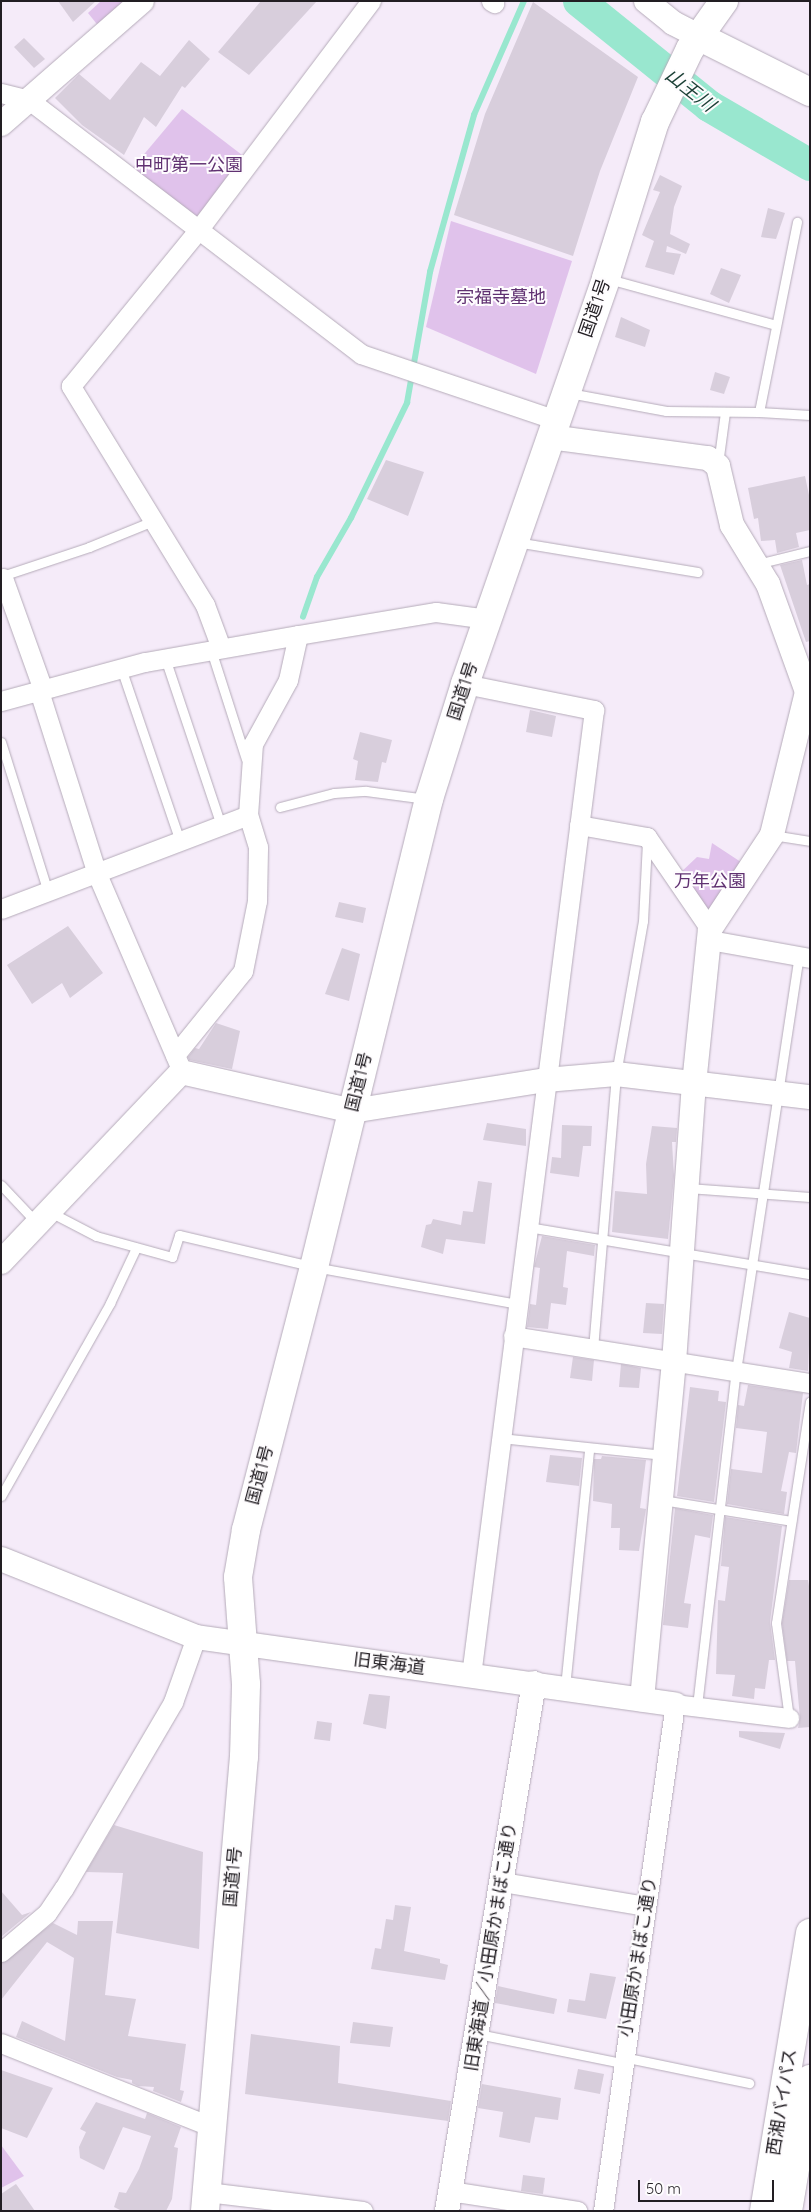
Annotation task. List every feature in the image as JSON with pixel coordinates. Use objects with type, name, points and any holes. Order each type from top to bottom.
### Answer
[{"type":"highway","name":"国道1号","points":[[206,2201],[244,1757],[246,1684],[238,1577],[246,1530],[314,1267],[429,799],[465,684],[606,278],[656,122],[695,43],[724,1]]},
{"type":"highway","points":[[695,43],[719,33],[735,37],[810,73]]},
{"type":"highway","points":[[695,43],[810,92]]},
{"type":"highway","name":"西湘バイパス","points":[[764,2211],[810,1933]]},
{"type":"highway","name":"西湘バイパス","points":[[788,2211],[810,2079]]},
{"type":"street","points":[[1,124],[142,1]]},
{"type":"street","points":[[216,649],[205,605],[71,386],[199,229],[371,1]]},
{"type":"street","points":[[646,1],[695,43]]},
{"type":"street","points":[[1,93],[28,100],[361,354],[435,378],[553,428],[708,458],[718,466],[732,525],[768,584],[804,666],[807,692],[772,835],[710,935],[694,1083],[666,1456],[642,1699]]},
{"type":"street","points":[[2,576],[40,689],[97,874],[178,1063]]},
{"type":"street","points":[[1,701],[40,689],[165,658],[298,635],[436,612],[488,619]]},
{"type":"street","points":[[1,1262],[44,1218],[178,1063],[244,971],[257,900],[258,847],[248,815],[253,744],[288,680],[298,635]]},
{"type":"street","points":[[465,684],[594,710],[471,1675]]},
{"type":"street","points":[[1,909],[48,893],[248,815]]},
{"type":"street","points":[[579,825],[647,837],[710,935],[804,957]]},
{"type":"street","points":[[178,1063],[352,1111],[546,1080],[616,1074],[810,1097]]},
{"type":"street","points":[[513,1336],[810,1383]]},
{"type":"street","name":"旧東海道","points":[[1,1559],[196,1637],[243,1645],[565,1686],[686,1705]]},
{"type":"street","points":[[1,1952],[46,1913],[64,1888],[173,1702],[196,1637]]},
{"type":"street","name":"旧東海道／小田原かまぼこ通り","points":[[449,2201],[478,2034],[534,1683]]},
{"type":"street","points":[[686,1705],[789,1718]]},
{"type":"street","name":"小田原かまぼこ通り","points":[[603,2211],[646,1906],[686,1705]]},
{"type":"street","points":[[502,1882],[646,1906]]},
{"type":"street","points":[[1,2043],[212,2127]]},
{"type":"street","points":[[206,2201],[363,2211]]},
{"type":"street","points":[[449,2201],[577,2211]]},
{"type":"lane","points":[[759,412],[797,222]]},
{"type":"lane","points":[[606,278],[776,325]]},
{"type":"lane","points":[[566,392],[666,411],[759,412],[810,415]]},
{"type":"lane","points":[[718,466],[725,412]]},
{"type":"lane","points":[[2,576],[153,521]]},
{"type":"lane","points":[[514,542],[698,572]]},
{"type":"lane","points":[[756,564],[810,551]]},
{"type":"lane","points":[[216,649],[251,773]]},
{"type":"lane","points":[[165,658],[221,825]]},
{"type":"lane","points":[[121,668],[180,842]]},
{"type":"lane","points":[[1,742],[48,893]]},
{"type":"lane","points":[[280,807],[334,793],[366,792],[429,799]]},
{"type":"lane","points":[[772,835],[810,841]]},
{"type":"lane","points":[[593,1348],[616,1074],[642,921],[647,837]]},
{"type":"lane","points":[[686,1705],[721,1509],[736,1371],[761,1193],[804,957]]},
{"type":"lane","points":[[1,1185],[44,1218],[96,1236],[172,1258],[179,1235],[314,1267],[517,1304]]},
{"type":"lane","points":[[685,1188],[810,1197]]},
{"type":"lane","points":[[528,1227],[810,1274]]},
{"type":"lane","points":[[1,1496],[110,1303],[136,1248]]},
{"type":"lane","points":[[789,1718],[776,1623],[810,1402]]},
{"type":"lane","points":[[500,1438],[666,1456]]},
{"type":"lane","points":[[565,1686],[589,1449]]},
{"type":"lane","points":[[662,1500],[791,1521]]},
{"type":"lane","points":[[478,2034],[748,2083]]},
{"type":"green space","points":[[101,1],[131,1],[100,28],[88,13]]},
{"type":"green space","name":"中町第一公園","points":[[182,109],[246,158],[198,222],[130,171]]},
{"type":"green space","name":"宗福寺墓地","points":[[451,221],[572,261],[536,374],[426,327]]},
{"type":"green space","name":"万年公園","points":[[712,843],[747,866],[710,922],[678,875],[697,857],[709,859]]},
{"type":"green space","points":[[1,2145],[24,2176],[1,2188]]},
{"type":"building","points":[[58,1],[96,1],[73,22]]},
{"type":"building","points":[[261,1],[317,1],[249,75],[218,52]]},
{"type":"building","points":[[533,2],[638,77],[600,171],[573,256],[454,215],[485,114]]},
{"type":"building","points":[[24,38],[45,59],[34,68],[14,47]]},
{"type":"building","points":[[189,40],[210,59],[185,88],[182,86],[156,127],[144,117],[124,155],[82,125],[55,98],[79,74],[110,100],[141,62],[160,76]]},
{"type":"building","points":[[660,175],[682,186],[674,207],[670,234],[690,244],[686,254],[667,246],[666,252],[681,254],[674,275],[645,267],[654,241],[642,235],[660,192],[653,190]]},
{"type":"building","points":[[768,208],[785,213],[776,239],[761,237]]},
{"type":"building","points":[[721,268],[741,275],[729,303],[710,294]]},
{"type":"building","points":[[621,317],[650,330],[645,347],[615,337]]},
{"type":"building","points":[[715,372],[730,377],[724,394],[710,390]]},
{"type":"building","points":[[386,460],[424,472],[408,516],[367,499]]},
{"type":"building","points":[[805,476],[810,500],[810,530],[796,533],[799,547],[777,553],[775,540],[761,541],[758,518],[754,519],[748,488]]},
{"type":"building","points":[[802,560],[807,585],[810,584],[810,641],[806,642],[780,565]]},
{"type":"building","points":[[530,710],[556,716],[552,737],[526,732]]},
{"type":"building","points":[[360,732],[392,740],[386,763],[382,762],[378,782],[355,780],[358,761],[353,759]]},
{"type":"building","points":[[339,902],[366,908],[363,923],[335,917]]},
{"type":"building","points":[[68,926],[103,973],[70,998],[62,983],[32,1004],[7,965]]},
{"type":"building","points":[[342,948],[360,954],[349,1001],[325,994]]},
{"type":"building","points":[[216,1023],[240,1031],[232,1069],[189,1060],[188,1057],[195,1048],[199,1049]]},
{"type":"building","points":[[487,1123],[526,1129],[526,1146],[483,1140]]},
{"type":"building","points":[[562,1125],[592,1126],[591,1146],[583,1146],[579,1177],[550,1173],[552,1157],[561,1158]]},
{"type":"building","points":[[652,1126],[677,1128],[676,1142],[672,1142],[674,1176],[668,1239],[612,1232],[615,1191],[647,1194],[646,1164]]},
{"type":"building","points":[[478,1181],[492,1183],[485,1244],[446,1239],[443,1254],[421,1247],[426,1225],[431,1224],[433,1219],[461,1225],[463,1211],[473,1212]]},
{"type":"building","points":[[542,1236],[595,1245],[594,1256],[567,1251],[563,1287],[568,1288],[566,1305],[551,1303],[548,1329],[527,1327],[530,1304],[536,1305],[540,1268],[534,1267]]},
{"type":"building","points":[[646,1303],[664,1304],[662,1334],[643,1333]]},
{"type":"building","points":[[789,1312],[810,1318],[808,1371],[789,1368],[792,1352],[779,1348]]},
{"type":"building","points":[[573,1357],[594,1360],[592,1381],[570,1378]]},
{"type":"building","points":[[621,1364],[641,1368],[639,1388],[619,1387]]},
{"type":"building","points":[[748,1385],[803,1393],[796,1453],[789,1452],[781,1491],[787,1492],[784,1514],[727,1504],[731,1469],[762,1473],[767,1432],[736,1428],[738,1405],[744,1406]]},
{"type":"building","points":[[690,1387],[719,1391],[718,1401],[726,1402],[714,1502],[677,1496]]},
{"type":"building","points":[[550,1455],[582,1458],[579,1486],[546,1482]]},
{"type":"building","points":[[602,1456],[646,1460],[640,1508],[646,1509],[639,1551],[619,1550],[620,1528],[611,1528],[612,1504],[593,1501],[594,1459],[601,1459]]},
{"type":"building","points":[[675,1508],[713,1515],[710,1538],[695,1535],[684,1603],[691,1604],[688,1628],[663,1625]]},
{"type":"building","points":[[725,1517],[782,1526],[770,1622],[775,1660],[769,1660],[765,1689],[755,1688],[754,1699],[732,1696],[735,1675],[716,1674],[718,1600],[725,1601],[729,1567],[721,1566]]},
{"type":"building","points":[[789,1580],[808,1580],[810,1592],[810,1727],[798,1728],[800,1719],[795,1661],[787,1661],[782,1623]]},
{"type":"building","points":[[369,1694],[390,1696],[386,1729],[363,1724]]},
{"type":"building","points":[[317,1721],[332,1723],[330,1741],[314,1739]]},
{"type":"building","points":[[739,1731],[785,1733],[780,1749],[739,1737]]},
{"type":"building","points":[[114,1825],[203,1852],[199,1949],[116,1933],[123,1873],[86,1872]]},
{"type":"building","points":[[1,1891],[22,1915],[31,1912],[1,1937]]},
{"type":"building","points":[[395,1905],[411,1907],[404,1951],[440,1959],[440,1963],[448,1965],[445,1980],[371,1969],[375,1948],[381,1949],[386,1919],[393,1920]]},
{"type":"building","points":[[78,1921],[113,1921],[105,1995],[136,1999],[128,2036],[186,2044],[180,2090],[184,2091],[181,2102],[153,2091],[154,2087],[138,2086],[132,2083],[132,2080],[117,2077],[16,2037],[22,2021],[65,2041],[74,1958],[47,1942],[1,2000],[1,1963],[53,1923],[77,1935]]},
{"type":"building","points":[[590,1973],[616,1977],[606,2019],[567,2012],[569,1999],[585,2001]]},
{"type":"building","points":[[498,1986],[557,1999],[554,2014],[495,2003]]},
{"type":"building","points":[[353,2022],[393,2027],[390,2047],[350,2043]]},
{"type":"building","points":[[251,2034],[340,2046],[338,2083],[451,2101],[448,2121],[245,2094]]},
{"type":"building","points":[[578,2069],[604,2074],[600,2094],[574,2089]]},
{"type":"building","points":[[1,2070],[53,2088],[27,2138],[1,2128]]},
{"type":"building","points":[[482,2084],[561,2098],[558,2120],[535,2117],[530,2143],[499,2137],[503,2112],[478,2108]]},
{"type":"building","points":[[96,2102],[145,2119],[147,2113],[181,2127],[174,2147],[178,2148],[172,2199],[166,2211],[122,2211],[114,2207],[119,2192],[126,2193],[139,2169],[151,2136],[123,2127],[104,2170],[80,2158],[79,2147],[86,2132],[80,2129]]},
{"type":"building","points":[[523,2175],[545,2178],[543,2194],[521,2191]]},
{"type":"building","points":[[16,2184],[35,2211],[1,2211],[1,2194]]},
{"type":"waterway","points":[[303,617],[317,577],[351,518],[407,403],[430,272],[474,115],[524,1]]},
{"type":"waterway","name":"山王川","points":[[579,1],[709,106],[810,165]]}]
